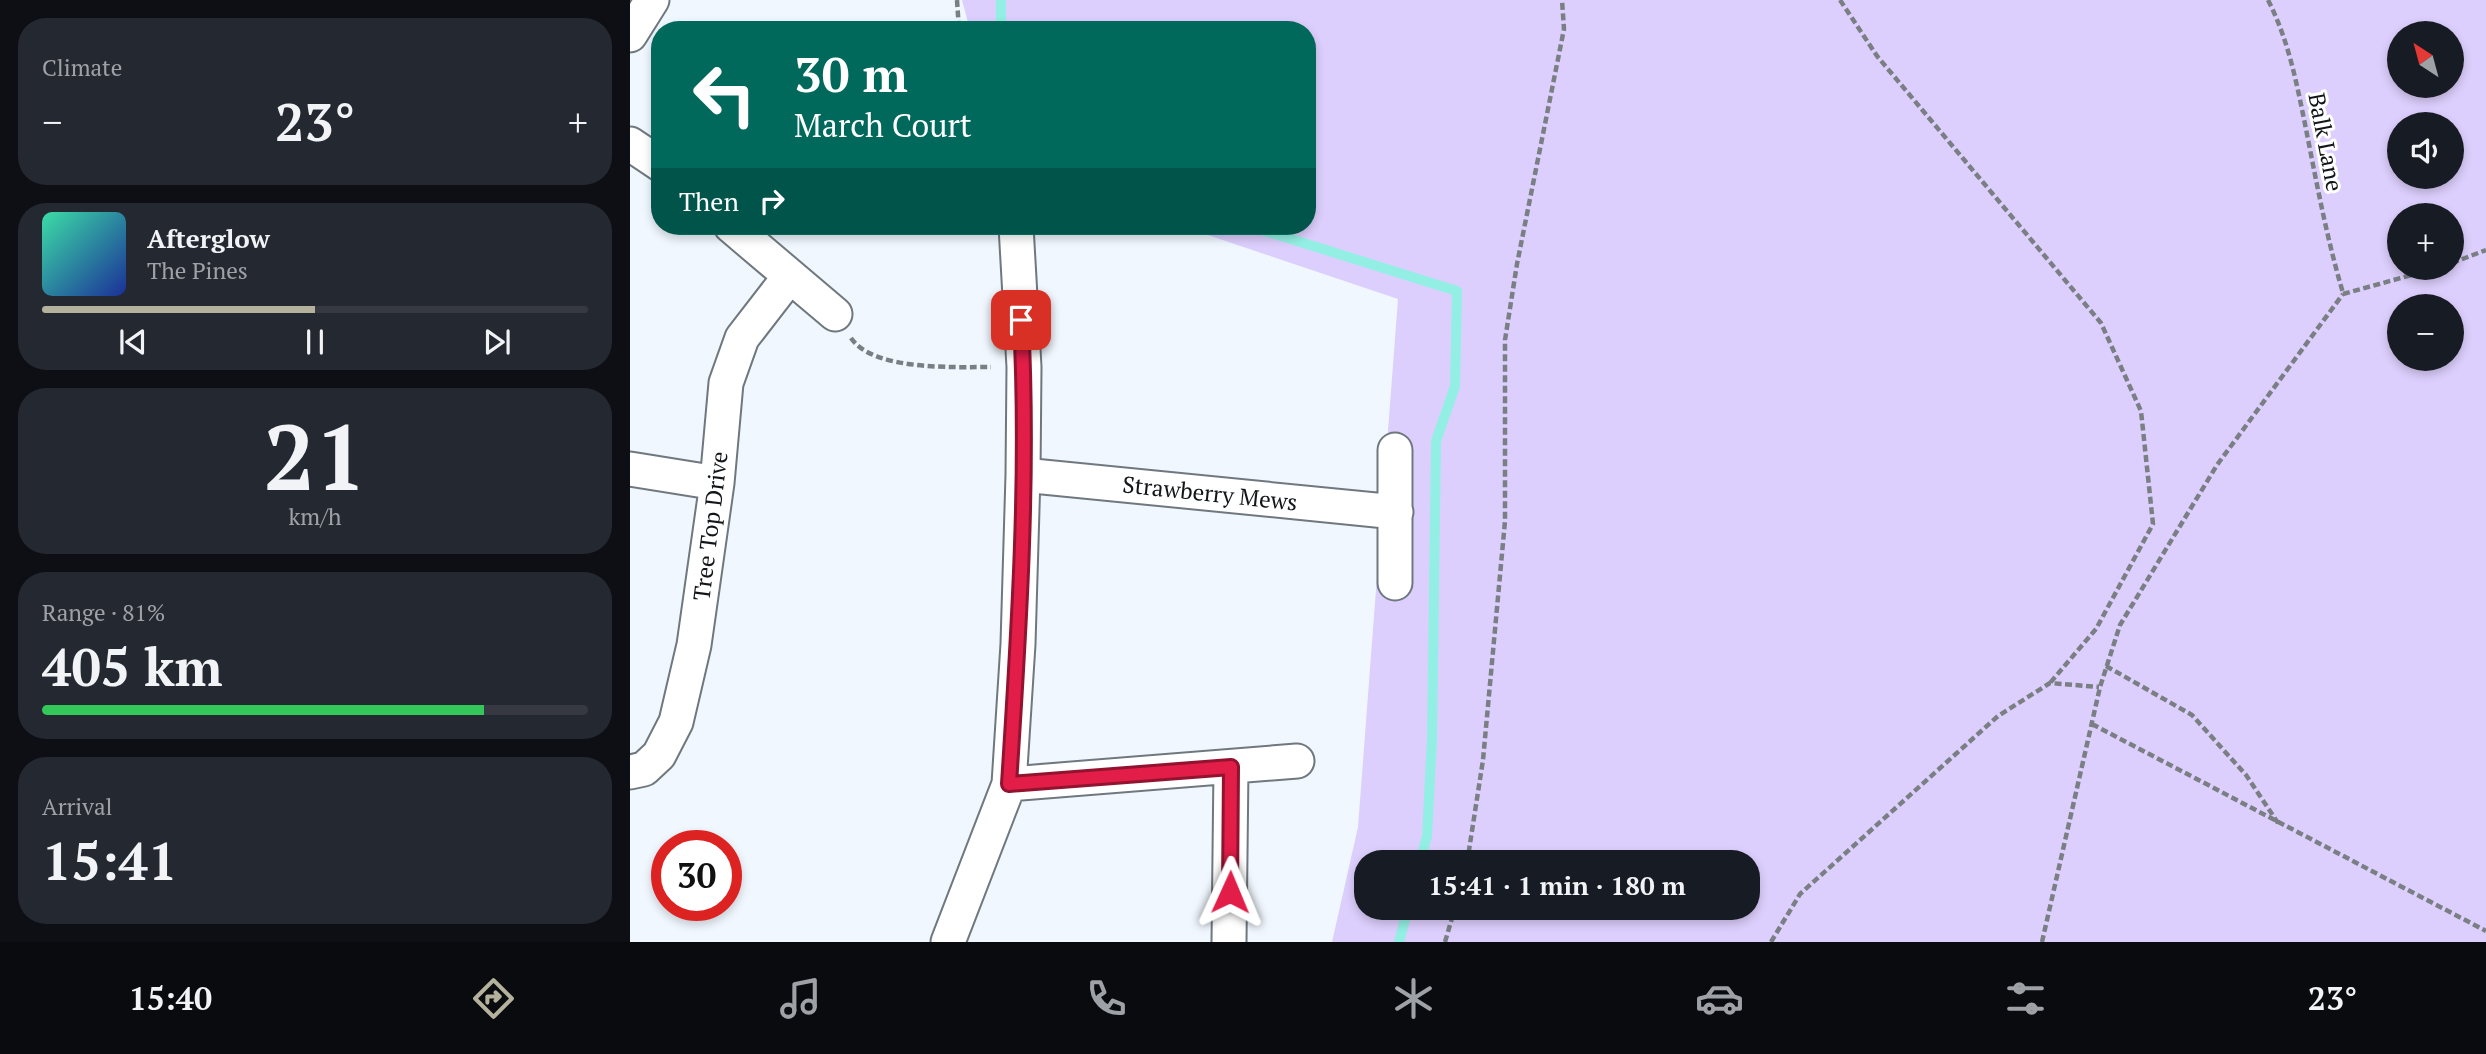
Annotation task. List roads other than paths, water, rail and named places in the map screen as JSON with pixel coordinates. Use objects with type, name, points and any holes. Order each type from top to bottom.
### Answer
[{"type":"street","points":[[630,36],[652,0]]},
{"type":"street","points":[[630,144],[651,158]]},
{"type":"street","points":[[742,235],[835,314]]},
{"type":"street","points":[[948,942],[1009,784],[1018,644],[1023,475],[1024,367],[1017,235]]},
{"type":"street","name":"Tree Top Drive","points":[[630,772],[644,769],[659,755],[676,722],[694,645],[717,483],[726,383],[742,338],[790,276]]},
{"type":"street","points":[[1395,450],[1395,583]]},
{"type":"street","points":[[630,469],[717,483]]},
{"type":"street","name":"Strawberry Mews","points":[[1023,475],[1396,512]]},
{"type":"street","points":[[1009,784],[1297,761]]},
{"type":"street","points":[[1229,942],[1231,767]]},
{"type":"waterway","points":[[1001,0],[1001,21]]},
{"type":"waterway","points":[[1278,235],[1457,291],[1455,386],[1436,441],[1432,740],[1427,836],[1423,850]]},
{"type":"waterway","points":[[1399,942],[1405,920]]}]
